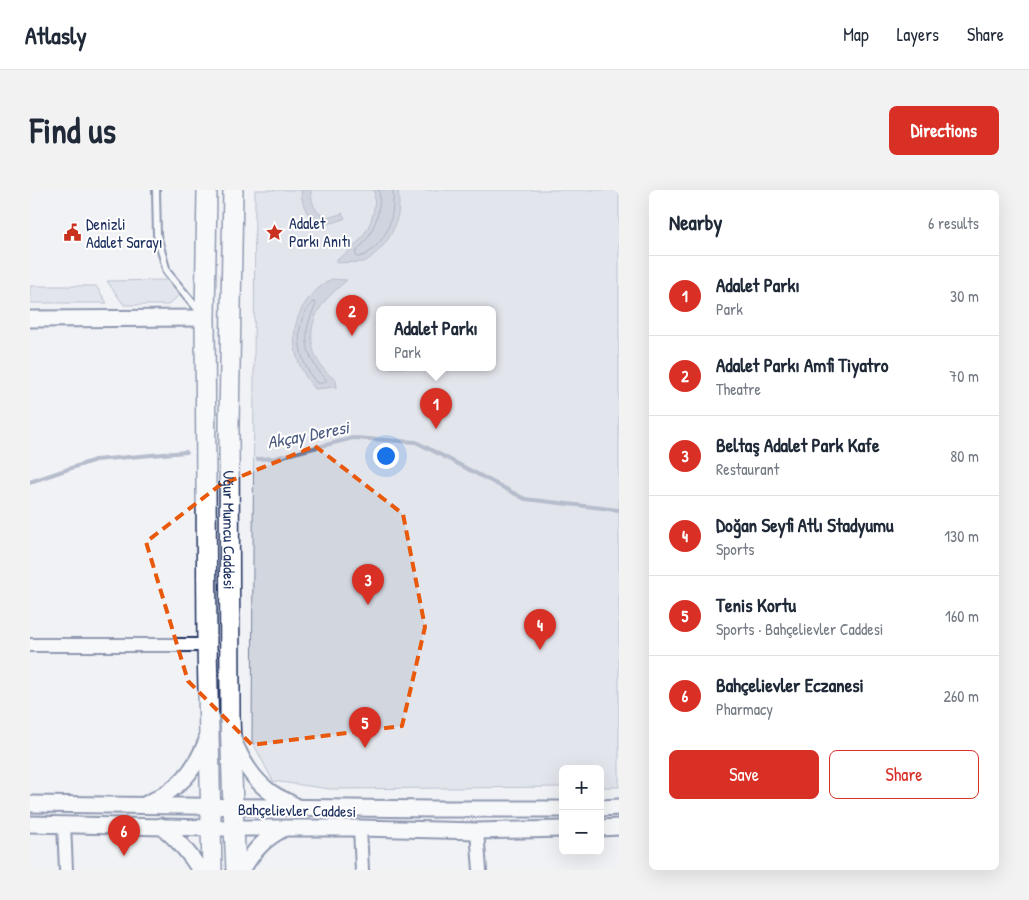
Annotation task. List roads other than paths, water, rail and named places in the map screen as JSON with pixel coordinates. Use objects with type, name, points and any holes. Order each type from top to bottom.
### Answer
[{"type":"main road","name":"Uğur Mumcu Caddesi","points":[[207,190],[205,318],[207,645],[212,870]]},
{"type":"main road","name":"Uğur Mumcu Caddesi","points":[[233,192],[229,425],[231,735],[236,870]]},
{"type":"street","points":[[30,319],[205,318]]},
{"type":"street","points":[[30,645],[207,645]]},
{"type":"street","points":[[231,735],[247,767],[260,784],[273,795],[297,806]]},
{"type":"street","points":[[143,805],[171,791],[190,773],[209,736]]},
{"type":"street","name":"Bahçelievler Caddesi","points":[[30,804],[559,809]]},
{"type":"street","points":[[604,808],[619,807]]},
{"type":"street","name":"Bahçelievler Caddesi","points":[[30,824],[477,831],[559,829]]},
{"type":"street","points":[[64,824],[66,870]]},
{"type":"street","points":[[161,826],[177,839],[200,870]]},
{"type":"street","points":[[242,870],[263,842],[272,835],[287,828]]},
{"type":"street","points":[[360,828],[362,870]]},
{"type":"street","points":[[604,828],[619,828]]},
{"type":"street","points":[[477,831],[480,870]]},
{"type":"lane","points":[[156,190],[157,235],[167,272],[205,318]]},
{"type":"water","points":[[301,190],[311,190],[313,203],[319,213],[335,216],[342,213],[345,218],[327,223],[314,219],[305,208]]},
{"type":"water","points":[[374,190],[398,190],[398,216],[388,240],[367,261],[336,263],[336,260],[353,247],[366,231],[371,221],[375,201]]},
{"type":"water","points":[[332,279],[347,280],[320,308],[312,328],[312,338],[316,357],[321,366],[336,380],[337,387],[315,389],[304,375],[298,360],[295,329],[299,315],[307,301],[318,289]]},
{"type":"waterway","name":"Akçay Deresi","points":[[258,459],[275,458],[353,438],[416,442],[525,499],[619,510]]},
{"type":"waterway","name":"Akçay Deresi","points":[[30,482],[95,460],[186,452]]},
{"type":"place","name":"Adalet Parkı Anıtı","points":[[275,232]]},
{"type":"place","name":"Denizli Adalet Sarayı","points":[[72,233]]},
{"type":"place","name":"Adalet Parkı Amfi Tiyatro","points":[[352,336]]},
{"type":"place","name":"Adalet Parkı","points":[[436,429]]},
{"type":"place","name":"Beltaş Adalet Park Kafe","points":[[368,605]]},
{"type":"place","name":"Doğan Seyfi Atlı Stadyumu","points":[[540,650]]},
{"type":"place","name":"Tenis Kortu","points":[[365,748]]},
{"type":"place","name":"Bahçelievler Eczanesi","points":[[124,856]]}]
